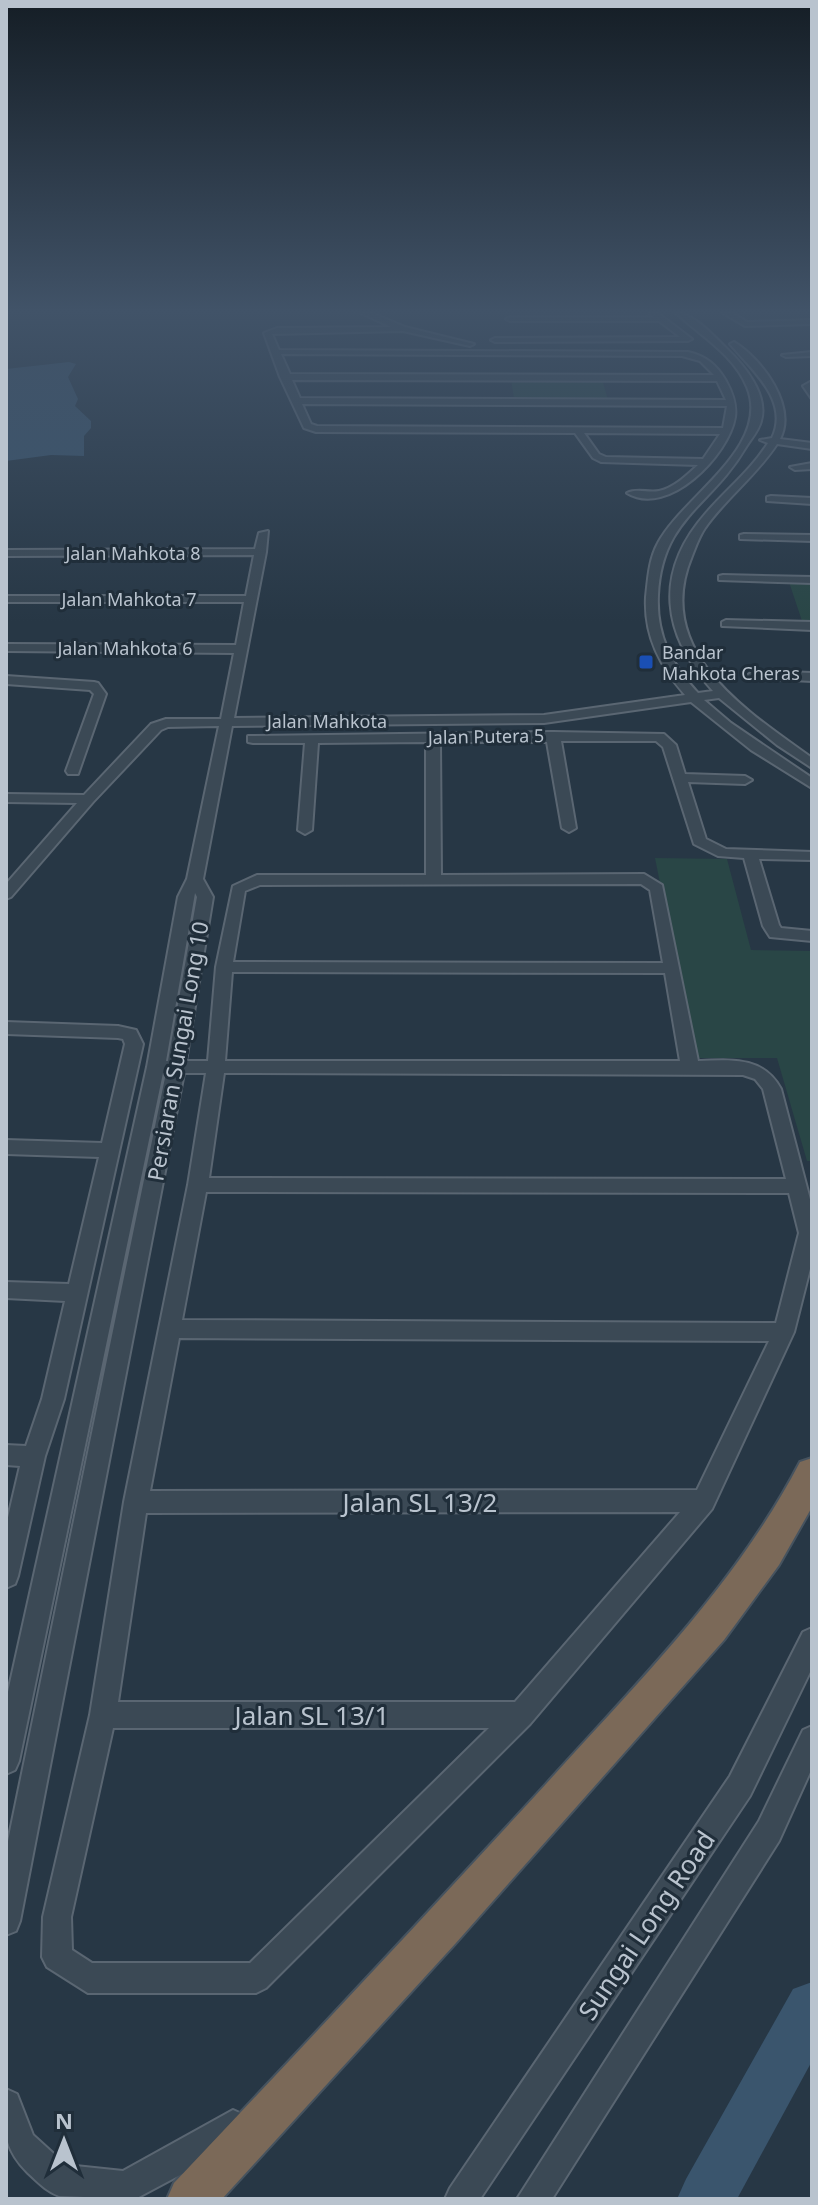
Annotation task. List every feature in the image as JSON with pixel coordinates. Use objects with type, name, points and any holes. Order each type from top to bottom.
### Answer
[{"type":"highway","points":[[190,2199],[342,2039],[673,1669],[757,1570],[795,1510],[812,1473]]},
{"type":"street","points":[[302,416],[307,426],[316,429],[725,431]]},
{"type":"street","points":[[632,493],[668,491],[707,462],[719,446],[731,416]]},
{"type":"street","points":[[757,416],[724,474],[677,522],[662,544],[651,594],[658,647],[672,672],[695,699],[746,741],[812,784]]},
{"type":"street","points":[[781,416],[782,423],[775,441],[748,480],[714,510],[695,535],[678,580],[675,620],[681,640],[694,662],[721,694],[812,764]]},
{"type":"street","points":[[577,430],[596,456],[604,460],[707,462]]},
{"type":"street","points":[[746,438],[812,446]]},
{"type":"street","points":[[795,467],[812,466]]},
{"type":"street","points":[[771,499],[812,501]]},
{"type":"street","points":[[228,721],[264,533]]},
{"type":"street","points":[[744,537],[812,538]]},
{"type":"street","name":"Jalan Mahkota 8","points":[[6,553],[261,552]]},
{"type":"street","points":[[723,578],[812,580]]},
{"type":"street","name":"Jalan Mahkota 7","points":[[6,599],[252,599]]},
{"type":"street","points":[[726,624],[812,626]]},
{"type":"street","name":"Jalan Mahkota 6","points":[[7,647],[242,649]]},
{"type":"street","points":[[754,675],[812,677]]},
{"type":"street","points":[[6,680],[94,686],[100,694],[73,771]]},
{"type":"street","name":"Jalan Mahkota","points":[[6,894],[12,880],[156,727],[177,721],[544,719],[721,694]]},
{"type":"street","name":"Persiaran Sungai Long 10","points":[[6,1761],[11,1713],[205,897],[195,879],[228,721]]},
{"type":"street","points":[[431,721],[434,879]]},
{"type":"street","name":"Jalan Putera 5","points":[[253,739],[641,735],[659,737],[669,745],[679,778]]},
{"type":"street","points":[[553,736],[569,828]]},
{"type":"street","points":[[305,830],[312,738]]},
{"type":"street","points":[[745,780],[679,778],[699,841],[723,853],[812,856]]},
{"type":"street","points":[[6,798],[88,799]]},
{"type":"street","points":[[751,855],[771,926],[776,933],[812,936]]},
{"type":"street","points":[[166,1067],[216,1067],[690,1067],[734,1067],[755,1070],[765,1076],[772,1089],[809,1233],[784,1332],[704,1501],[521,1715],[256,1978],[88,1978],[57,1957],[57,1917],[103,1715],[136,1502],[198,1185],[216,1067],[224,967],[238,889],[257,880],[644,879],[652,882],[657,888],[690,1067]]},
{"type":"street","points":[[224,967],[671,968]]},
{"type":"street","points":[[6,1028],[130,1034],[134,1044],[53,1399],[34,1456],[6,1576]]},
{"type":"street","name":"Persiaran Sungai Long 10","points":[[6,1921],[166,1067]]},
{"type":"street","points":[[6,1147],[110,1150]]},
{"type":"street","points":[[198,1185],[796,1186]]},
{"type":"street","points":[[6,1290],[78,1293]]},
{"type":"street","points":[[168,1329],[784,1332]]},
{"type":"street","points":[[6,1455],[34,1456]]},
{"type":"street","name":"Jalan SL 13/2","points":[[136,1502],[704,1501]]},
{"type":"street","name":"Sungai Long Road","points":[[461,2199],[740,1786],[812,1641]]},
{"type":"street","points":[[11,1713],[45,1714]]},
{"type":"street","name":"Jalan SL 13/1","points":[[103,1715],[521,1715]]},
{"type":"street","points":[[533,2199],[769,1831],[812,1739]]},
{"type":"street","points":[[6,2105],[22,2146],[59,2180],[125,2187],[216,2139],[342,2039]]},
{"type":"green space","points":[[789,582],[812,583],[812,622],[802,621]]},
{"type":"green space","points":[[655,858],[727,859],[751,950],[812,951],[812,1161],[807,1161],[777,1058],[695,1058]]},
{"type":"water","points":[[6,416],[86,416],[91,421],[91,428],[84,436],[84,456],[51,455],[6,461]]},
{"type":"waterway","points":[[706,2199],[812,2008]]},
{"type":"place","name":"Bandar Mahkota Cheras","points":[[646,662]]}]
